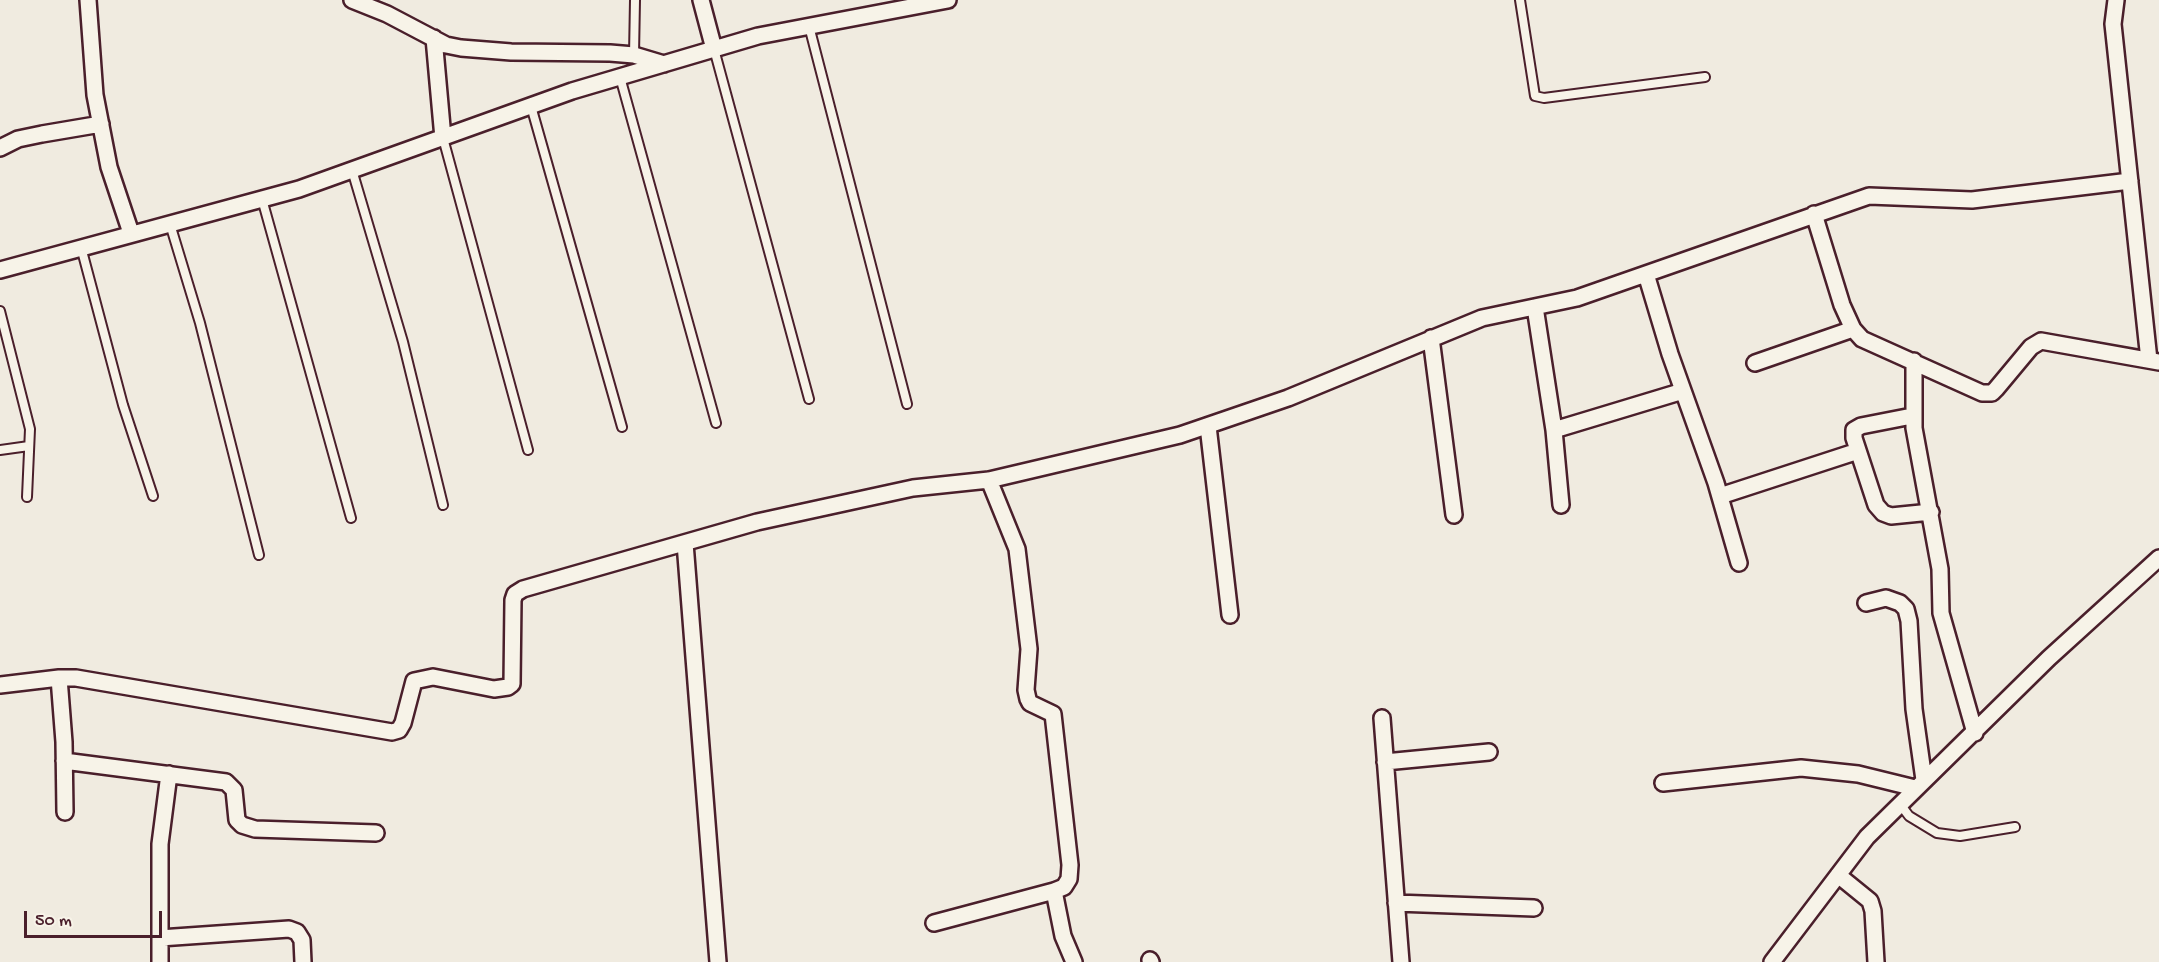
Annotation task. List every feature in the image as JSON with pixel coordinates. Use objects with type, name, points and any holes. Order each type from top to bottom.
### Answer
[{"type":"street","points":[[88,0],[95,95],[100,124],[109,167],[130,233]]},
{"type":"street","points":[[352,0],[374,4],[434,38],[460,48],[634,56],[664,64]]},
{"type":"street","points":[[701,0],[714,49]]},
{"type":"street","points":[[0,270],[169,222],[299,189],[531,106],[714,49],[809,26],[948,0]]},
{"type":"street","points":[[1814,214],[1842,305],[1853,329],[1862,339],[1988,393],[1996,389],[2031,347],[2041,341],[2154,361],[2130,181],[2113,24],[2116,0]]},
{"type":"street","points":[[434,38],[443,138]]},
{"type":"street","points":[[0,148],[26,137],[100,124]]},
{"type":"street","points":[[0,685],[58,678],[122,684],[392,732],[399,730],[403,723],[414,681],[433,677],[494,689],[508,687],[512,684],[515,594],[523,589],[757,522],[914,488],[988,480],[1117,451],[1208,426],[1288,398],[1482,318],[1577,298],[1869,196],[1972,200],[2130,181]]},
{"type":"street","points":[[1646,274],[1683,391],[1720,496],[1739,563]]},
{"type":"street","points":[[1535,308],[1554,430],[1561,506]]},
{"type":"street","points":[[1755,363],[1853,329]]},
{"type":"street","points":[[1431,338],[1454,515]]},
{"type":"street","points":[[1914,361],[1912,416],[1940,569],[1941,613],[1976,733]]},
{"type":"street","points":[[1554,430],[1683,391]]},
{"type":"street","points":[[1912,416],[1861,426],[1854,430],[1854,438],[1876,505],[1883,513],[1891,516],[1931,512]]},
{"type":"street","points":[[1208,426],[1230,615]]},
{"type":"street","points":[[1720,496],[1858,451]]},
{"type":"street","points":[[934,923],[1054,891],[1064,887],[1069,879],[1070,865],[1053,714],[1028,699],[1026,690],[1029,649],[1017,549],[988,480]]},
{"type":"street","points":[[685,543],[696,717],[718,962]]},
{"type":"street","points":[[1772,962],[1867,837],[1919,784],[1976,733],[2049,658],[2159,558]]},
{"type":"street","points":[[1866,603],[1886,598],[1900,603],[1906,609],[1910,621],[1919,784]]},
{"type":"street","points":[[58,678],[64,761],[64,812]]},
{"type":"street","points":[[1382,718],[1401,962]]},
{"type":"street","points":[[1385,762],[1489,752]]},
{"type":"street","points":[[64,761],[169,774],[232,785],[237,820],[242,825],[255,829],[376,833]]},
{"type":"street","points":[[1663,783],[1801,768],[1919,784]]},
{"type":"street","points":[[159,962],[160,844],[169,774]]},
{"type":"street","points":[[1838,875],[1870,901],[1874,911],[1876,962]]},
{"type":"street","points":[[1054,891],[1063,936],[1074,962]]},
{"type":"street","points":[[1396,903],[1534,908]]},
{"type":"street","points":[[160,938],[289,929],[297,932],[302,940],[303,962]]},
{"type":"lane","points":[[634,56],[635,0]]},
{"type":"lane","points":[[1520,0],[1535,96],[1544,98],[1705,77]]},
{"type":"lane","points":[[809,26],[907,404]]},
{"type":"lane","points":[[714,49],[809,399]]},
{"type":"lane","points":[[621,77],[716,423]]},
{"type":"lane","points":[[531,106],[622,427]]},
{"type":"lane","points":[[443,138],[528,450]]},
{"type":"lane","points":[[352,170],[403,342],[443,506]]},
{"type":"lane","points":[[262,199],[351,518]]},
{"type":"lane","points":[[169,222],[200,323],[259,555]]},
{"type":"lane","points":[[81,247],[123,405],[153,496]]},
{"type":"lane","points":[[0,311],[30,429],[27,497]]},
{"type":"lane","points":[[0,450],[29,446]]},
{"type":"lane","points":[[1900,804],[1909,816],[1937,833],[1960,836],[2015,827]]}]
